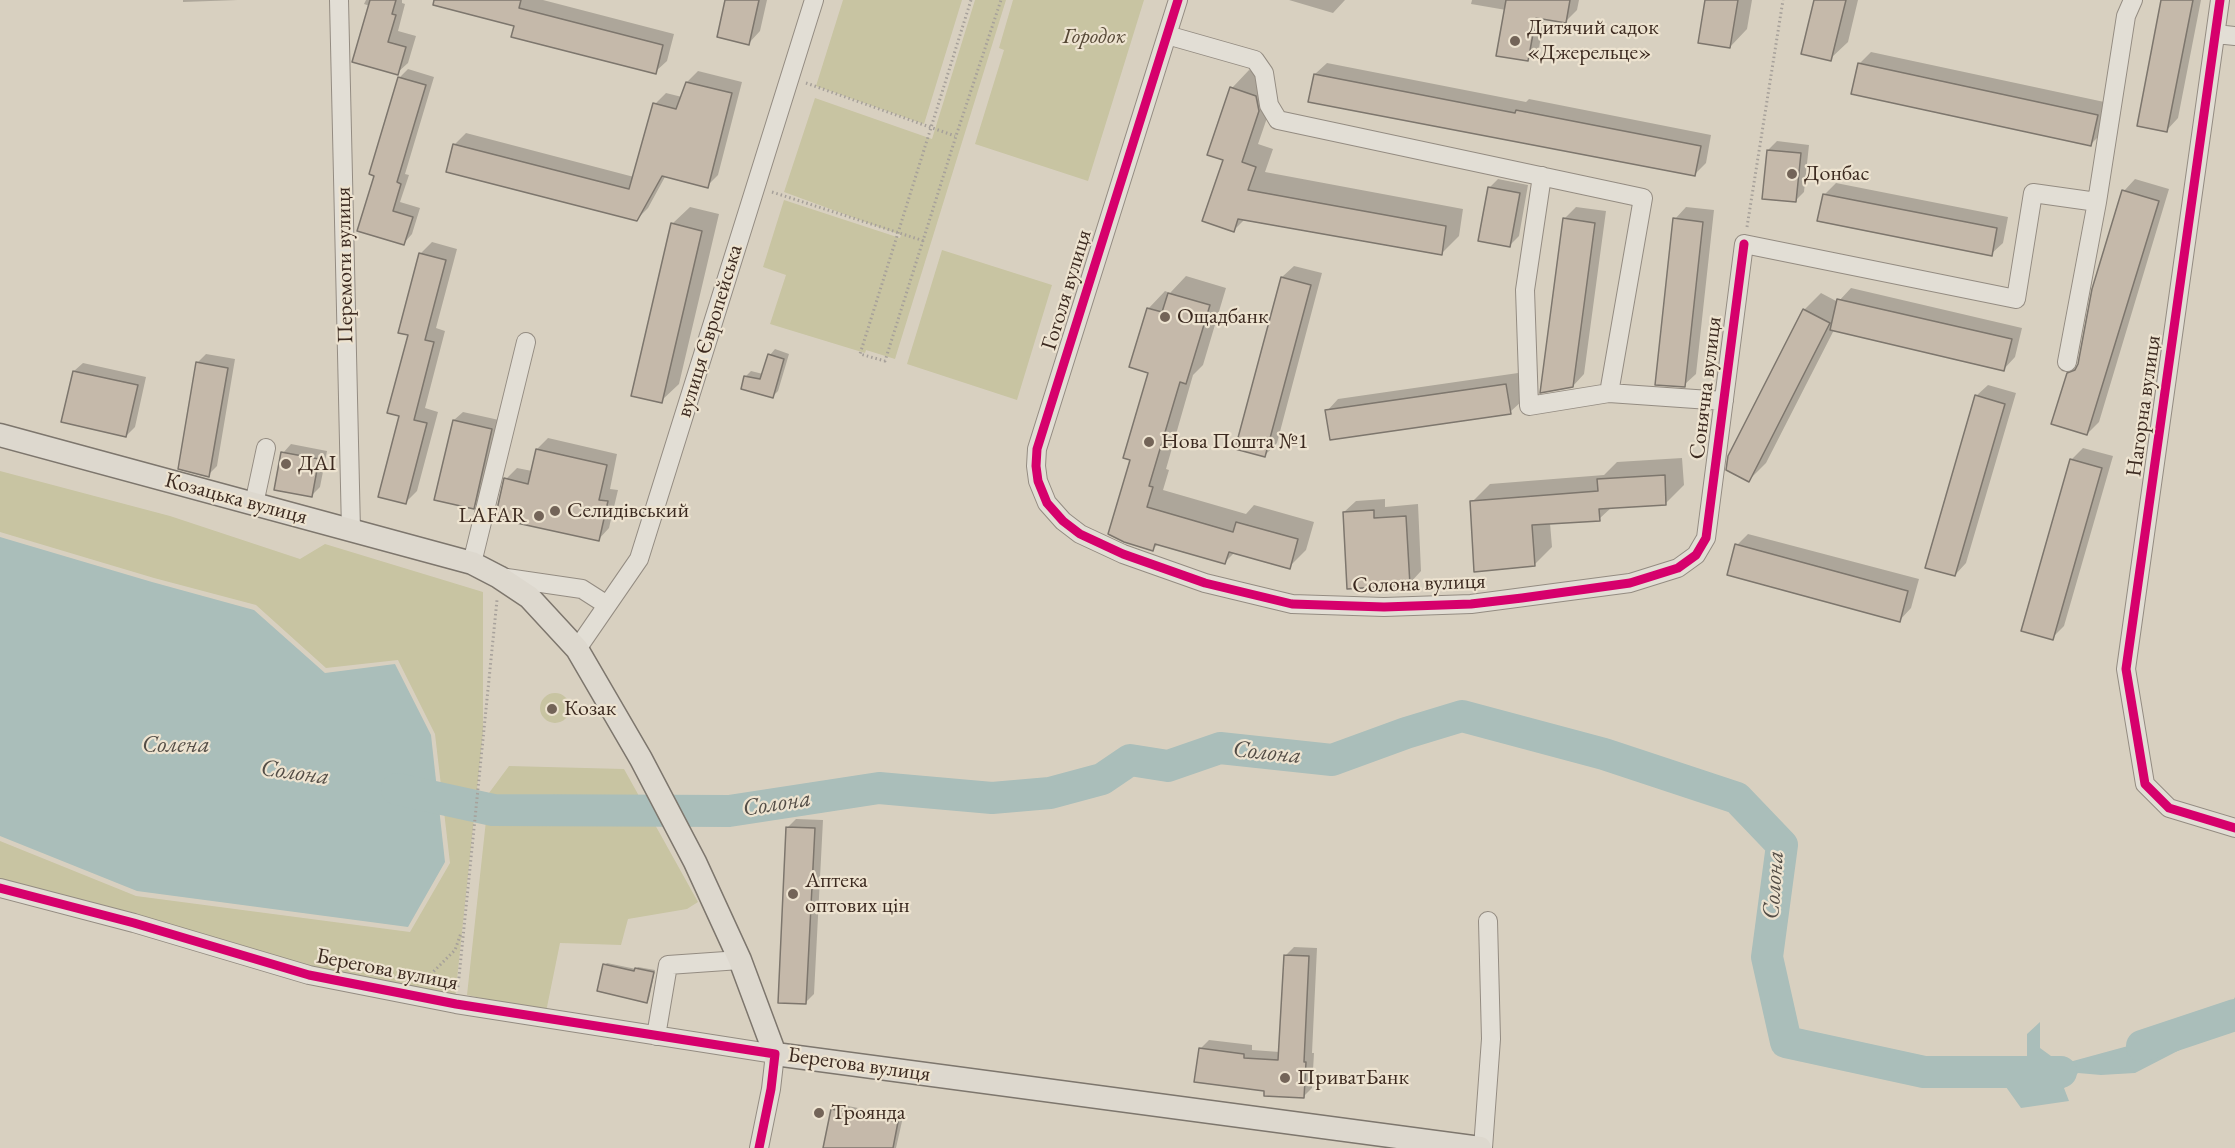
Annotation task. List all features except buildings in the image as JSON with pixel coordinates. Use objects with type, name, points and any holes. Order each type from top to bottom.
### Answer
[{"type":"main road","name":"Козацька вулиця","points":[[0,435],[472,563],[499,577],[529,597],[577,649],[641,759],[695,862],[740,960],[775,1054]]},
{"type":"main road","name":"Берегова вулиця","points":[[775,1054],[1482,1148]]},
{"type":"street","name":"Перемоги вулиця","points":[[339,0],[351,530]]},
{"type":"street","name":"вулиця Європейська","points":[[577,649],[639,559],[814,0]]},
{"type":"street","name":"Гоголя вулиця","points":[[1123,554],[1080,534],[1063,521],[1047,503],[1038,481],[1037,449],[1178,0]]},
{"type":"street","points":[[2067,362],[2097,202],[2126,16],[2133,0]]},
{"type":"street","name":"Нагорна вулиця","points":[[2220,0],[2127,669],[2145,784],[2169,808],[2235,828]]},
{"type":"street","points":[[2216,34],[2235,36]]},
{"type":"street","points":[[1167,35],[1255,60],[1264,73],[1269,105],[1278,120],[1643,198],[1609,393]]},
{"type":"street","points":[[1542,176],[1525,290],[1529,406],[1609,393],[1724,401]]},
{"type":"street","points":[[1744,244],[2016,299],[2034,193],[2097,202]]},
{"type":"street","name":"Сонячна вулиця","points":[[1706,538],[1744,244]]},
{"type":"street","points":[[472,563],[526,342]]},
{"type":"street","points":[[254,504],[266,447]]},
{"type":"street","name":"Солона вулиця","points":[[1123,554],[1205,583],[1292,604],[1395,607],[1471,604],[1630,583],[1678,568],[1696,555],[1706,538]]},
{"type":"street","points":[[499,577],[582,589],[607,605]]},
{"type":"street","name":"Берегова вулиця","points":[[0,888],[134,923],[309,975],[456,1004],[775,1054]]},
{"type":"street","points":[[1482,1148],[1491,1039],[1488,921]]},
{"type":"street","points":[[656,1036],[668,964],[740,960]]},
{"type":"street","points":[[759,1148],[771,1089],[775,1054]]},
{"type":"path","points":[[971,0],[860,354],[885,361],[1001,0]]},
{"type":"path","points":[[1744,244],[1783,0]]},
{"type":"path","points":[[790,78],[956,136]]},
{"type":"path","points":[[756,187],[924,241]]},
{"type":"path","points":[[456,1004],[499,577]]},
{"type":"path","points":[[409,995],[455,950],[463,925]]},
{"type":"green space","points":[[843,0],[962,0],[924,124],[816,86]]},
{"type":"green space","points":[[975,0],[1006,0],[895,359],[866,350],[865,353],[770,324],[786,275],[763,267],[784,200],[900,238],[901,235],[784,192],[815,98],[932,139]]},
{"type":"green space","name":"Городок","points":[[1013,0],[1144,0],[1088,181],[975,144],[1004,50],[999,48]]},
{"type":"green space","points":[[942,250],[1052,285],[1017,400],[907,364]]},
{"type":"green space","points":[[0,471],[170,516],[300,559],[325,544],[483,592],[483,732],[455,999],[372,983],[0,881],[0,841],[136,896],[410,932],[450,863],[435,734],[398,660],[326,668],[256,605],[154,578],[0,532]]},
{"type":"green space","points":[[555,693],[561,694],[569,702],[569,714],[561,722],[555,723],[549,722],[541,714],[540,708],[541,702],[549,694]]},
{"type":"green space","points":[[509,766],[624,769],[698,902],[687,909],[628,919],[621,945],[560,943],[546,1012],[467,995],[489,793]]},
{"type":"water","name":"Солена","points":[[0,537],[254,610],[325,673],[395,664],[431,735],[445,862],[408,927],[137,891],[0,836]]},
{"type":"water","points":[[2235,997],[2235,1025],[2222,1012],[2230,1006]]},
{"type":"water","points":[[2040,1022],[2040,1048],[2062,1064],[2183,1031],[2197,1041],[2135,1073],[2101,1075],[2078,1073],[2064,1088],[2069,1101],[2021,1108],[2006,1087],[2017,1075],[2027,1057],[2027,1034]]},
{"type":"waterway","name":"Солона","points":[[397,789],[493,810],[729,811],[879,788],[992,798],[1050,793],[1102,779],[1130,760],[1168,766],[1220,748],[1332,760],[1406,733],[1462,716],[1604,754],[1737,798],[1782,845],[1767,957],[1786,1042],[1924,1072],[2061,1072]]},
{"type":"waterway","name":"Солона","points":[[2142,1046],[2235,1015]]},
{"type":"cycle path","points":[[1178,0],[1037,449],[1038,481],[1047,503],[1063,521],[1080,534],[1123,554],[1205,583],[1292,604],[1384,607],[1471,604],[1522,598],[1630,583],[1678,568],[1696,555],[1706,538],[1744,244]]},
{"type":"cycle path","points":[[2220,0],[2126,669],[2145,784],[2169,808],[2235,828]]},
{"type":"cycle path","points":[[0,888],[134,923],[309,975],[456,1004],[775,1054],[771,1089],[759,1148]]},
{"type":"place","name":"Дитячий садок «Джерельце»","points":[[1515,41]]},
{"type":"place","name":"Донбас","points":[[1792,174]]},
{"type":"place","name":"Ощадбанк","points":[[1165,317]]},
{"type":"place","name":"Нова Пошта №1","points":[[1149,442]]},
{"type":"place","name":"ДАІ","points":[[286,464]]},
{"type":"place","name":"Селидівський","points":[[555,511]]},
{"type":"place","name":"LAFAR","points":[[539,516]]},
{"type":"place","name":"Козак","points":[[552,709]]},
{"type":"place","name":"Аптека оптових цін","points":[[793,894]]},
{"type":"place","name":"ПриватБанк","points":[[1285,1078]]},
{"type":"place","name":"Троянда","points":[[819,1113]]}]
